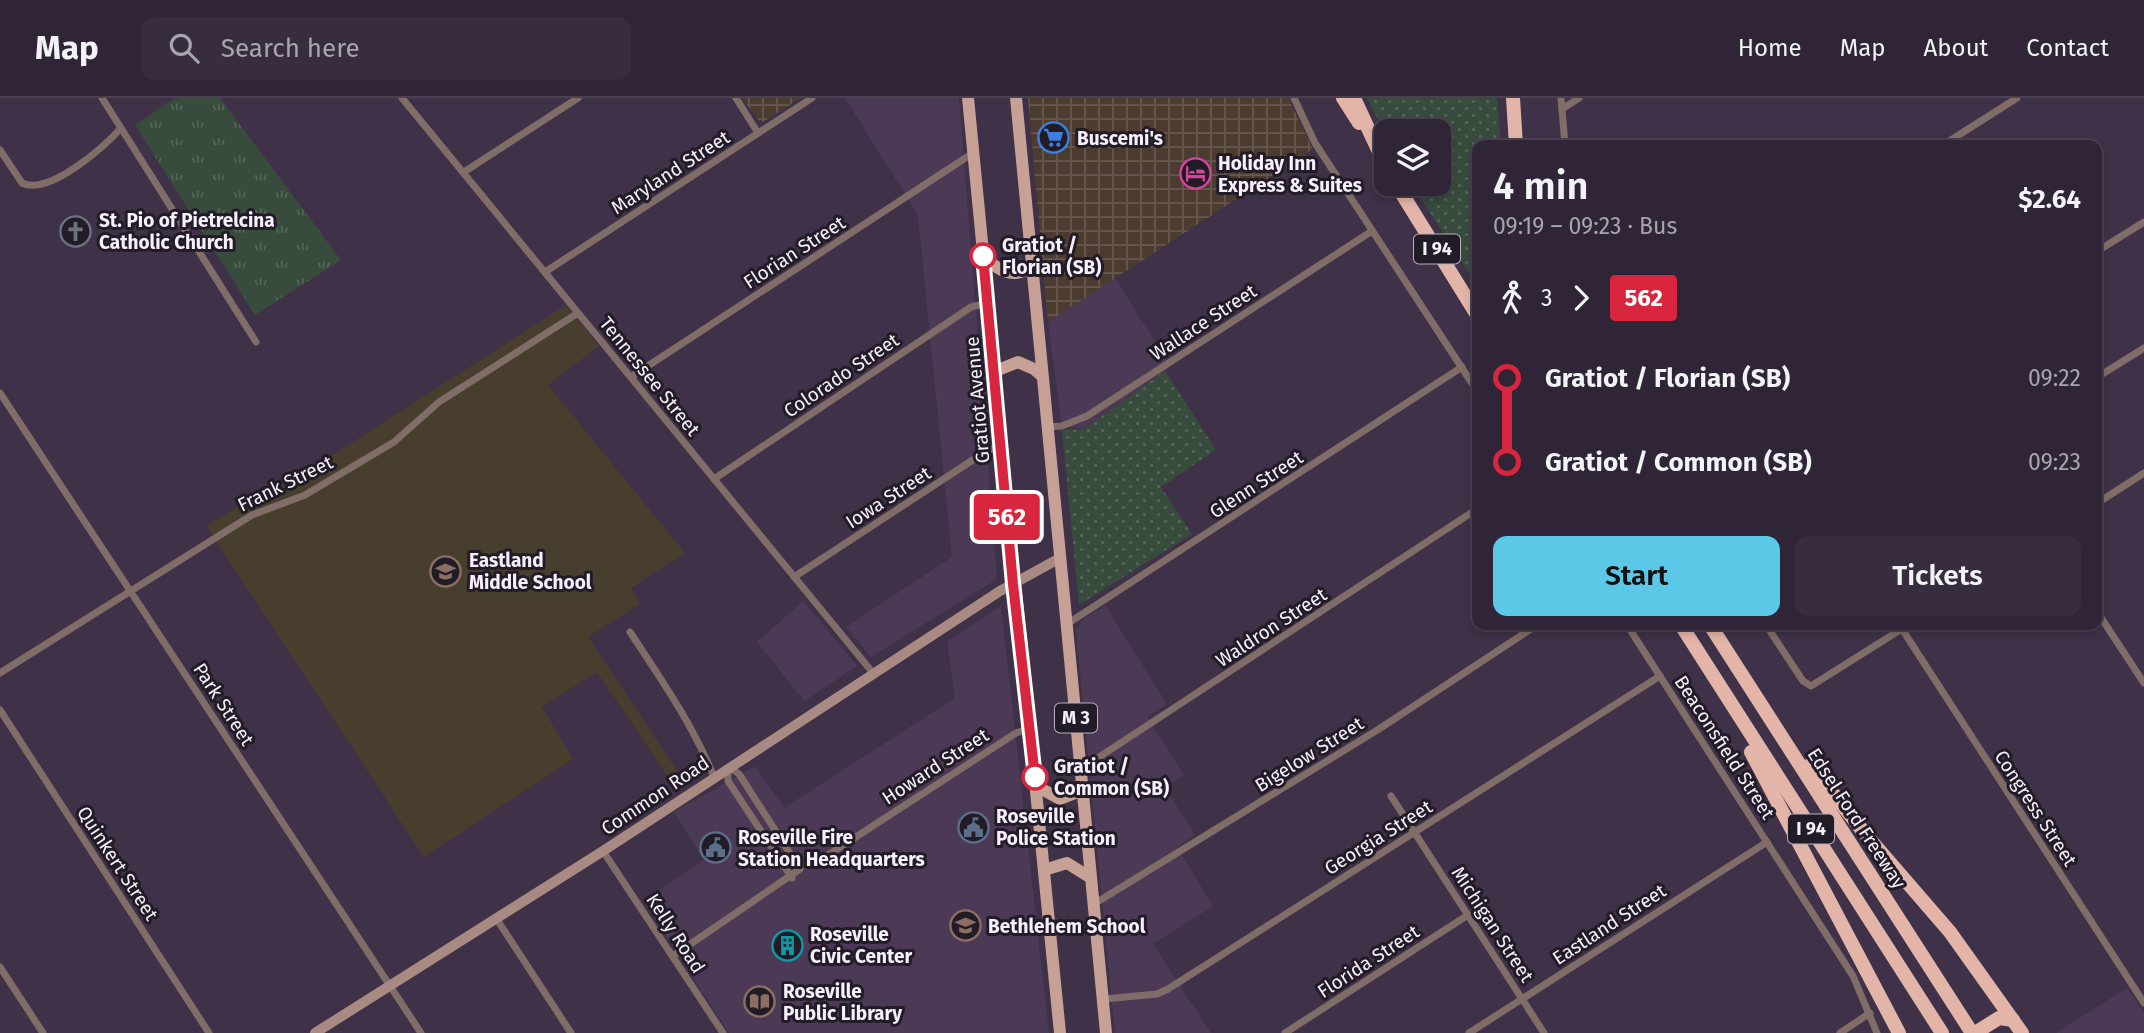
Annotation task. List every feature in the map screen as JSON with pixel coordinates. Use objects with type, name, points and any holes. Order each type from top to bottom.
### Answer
[{"type":"highway","points":[[1343,98],[1374,145]]},
{"type":"highway","points":[[1354,98],[1374,145]]},
{"type":"highway","points":[[1513,98],[1516,140]]},
{"type":"highway","name":"I 94","points":[[1402,196],[1472,308]]},
{"type":"highway","points":[[1678,630],[1770,784],[1899,1033]]},
{"type":"highway","name":"I 94","points":[[1684,630],[1942,1033]]},
{"type":"highway","name":"Edsel Ford Freeway","points":[[1713,630],[1973,1033]]},
{"type":"highway","points":[[1767,713],[1793,740],[1867,836],[1950,932],[2022,1033]]},
{"type":"highway","points":[[1973,1033],[1994,1020],[2004,1017],[2013,1020]]},
{"type":"main road","name":"Gratiot Avenue","points":[[968,98],[1013,584],[1031,728],[1060,1033]]},
{"type":"main road","name":"M 3","points":[[1016,98],[1106,1033]]},
{"type":"main road","points":[[983,256],[1009,274],[1021,273],[1031,267]]},
{"type":"main road","points":[[993,372],[1018,362],[1042,376]]},
{"type":"main road","points":[[1036,786],[1060,799],[1083,790]]},
{"type":"main road","points":[[1044,870],[1067,863],[1091,878]]},
{"type":"street","points":[[102,98],[256,342]]},
{"type":"street","name":"Tennessee Street","points":[[402,98],[873,673]]},
{"type":"street","points":[[464,173],[578,98]]},
{"type":"street","points":[[736,98],[758,133]]},
{"type":"street","name":"Maryland Street","points":[[545,272],[812,98]]},
{"type":"street","points":[[1294,98],[1315,143],[1472,383]]},
{"type":"street","points":[[1561,98],[1565,140]]},
{"type":"street","points":[[1562,109],[1579,98]]},
{"type":"street","points":[[1951,140],[2017,98]]},
{"type":"street","points":[[0,150],[22,183],[39,184],[62,175],[88,158],[121,128]]},
{"type":"street","name":"Florian Street","points":[[631,377],[973,153]]},
{"type":"street","points":[[2102,248],[2144,222]]},
{"type":"street","name":"Wallace Street","points":[[1046,427],[1062,426],[1087,416],[1373,231]]},
{"type":"street","name":"Colorado Street","points":[[714,479],[971,307],[987,303]]},
{"type":"street","name":"Frank Street","points":[[0,673],[252,514],[305,495],[394,442],[439,402],[578,313]]},
{"type":"street","points":[[2102,374],[2144,348]]},
{"type":"street","name":"Glenn Street","points":[[1067,624],[1462,367]]},
{"type":"street","name":"Park Street","points":[[0,393],[421,1033]]},
{"type":"street","name":"Iowa Street","points":[[794,577],[985,452],[1000,446]]},
{"type":"street","points":[[2102,499],[2144,473]]},
{"type":"street","name":"Waldron Street","points":[[1081,769],[1472,512]]},
{"type":"street","name":"Common Road","points":[[315,1033],[603,850],[873,673],[1013,584],[1060,558]]},
{"type":"street","points":[[2102,619],[2144,683]]},
{"type":"street","name":"Bigelow Street","points":[[1093,905],[1380,729],[1529,630]]},
{"type":"street","name":"Beaconsfield Street","points":[[1631,630],[1853,976],[1877,1033]]},
{"type":"street","points":[[1769,630],[1807,684],[1817,683],[1900,630]]},
{"type":"street","name":"Congress Street","points":[[1907,630],[2144,1003]]},
{"type":"street","points":[[631,632],[691,726],[706,753],[714,777]]},
{"type":"street","name":"Georgia Street","points":[[1104,999],[1163,992],[1660,676]]},
{"type":"street","name":"Quinkert Street","points":[[0,710],[209,1033]]},
{"type":"street","name":"Howard Street","points":[[822,859],[1016,733],[1031,728]]},
{"type":"street","points":[[728,767],[728,781],[792,878]]},
{"type":"street","points":[[673,956],[792,878],[800,869],[739,774],[728,767]]},
{"type":"street","name":"Michigan Street","points":[[1391,796],[1544,1033]]},
{"type":"street","name":"Eastland Street","points":[[1469,1033],[1767,842]]},
{"type":"street","name":"Kelly Road","points":[[603,850],[723,1033]]},
{"type":"street","name":"Florida Street","points":[[1285,1033],[1468,915]]},
{"type":"street","points":[[496,918],[571,1033]]},
{"type":"street","points":[[0,967],[44,1033]]},
{"type":"street","points":[[1840,1033],[1870,1013]]},
{"type":"shaded area","points":[[742,98],[801,98],[761,123]]},
{"type":"shaded area","points":[[845,98],[959,98],[997,579],[871,657],[846,627],[952,557],[918,215]]},
{"type":"shaded area","points":[[1028,98],[1288,98],[1313,149],[1048,322]]},
{"type":"shaded area","points":[[1115,278],[1171,367],[1083,429],[1062,426],[1048,322]]},
{"type":"shaded area","name":"Eastland Middle School","points":[[566,305],[599,346],[548,385],[685,553],[631,588],[640,604],[588,637],[687,786],[678,792],[597,672],[542,707],[573,759],[424,857],[206,526],[262,491],[267,497]]},
{"type":"shaded area","points":[[803,601],[857,666],[804,701],[757,642]]},
{"type":"shaded area","points":[[1105,605],[1167,704],[1147,717],[1184,775],[1165,787],[1195,835],[1177,847],[1213,906],[1153,944],[1211,1033],[1115,1033],[1076,631],[1082,620]]},
{"type":"shaded area","points":[[1001,606],[1049,1033],[729,1033],[643,901],[704,860],[674,812],[755,766],[784,808],[955,698],[947,642]]},
{"type":"shaded area","points":[[2127,988],[2144,1013],[2144,1033],[2056,1033]]},
{"type":"green space","points":[[175,98],[220,98],[341,260],[255,315],[135,125]]},
{"type":"green space","points":[[1367,98],[1497,98],[1501,140],[1472,140],[1472,278],[1420,196],[1451,196],[1451,119],[1378,119]]},
{"type":"green space","points":[[1165,371],[1216,450],[1161,487],[1192,534],[1079,605],[1062,430],[1084,429]]},
{"type":"bus line","name":"562","points":[[983,256],[1013,584],[1035,777]]},
{"type":"place","name":"Buscemi's","points":[[1054,138]]},
{"type":"place","name":"Holiday Inn Express & Suites","points":[[1195,174]]},
{"type":"place","name":"St. Pio of Pietrelcina Catholic Church","points":[[76,231]]},
{"type":"place","name":"Gratiot / Florian (SB)","points":[[983,256]]},
{"type":"place","name":"Eastland Middle School","points":[[446,571]]},
{"type":"place","name":"Gratiot / Common (SB)","points":[[1035,777]]},
{"type":"place","name":"Roseville Police Station","points":[[973,827]]},
{"type":"place","name":"Roseville Fire Station Headquarters","points":[[715,848]]},
{"type":"place","name":"Bethlehem School","points":[[965,926]]},
{"type":"place","name":"Roseville Civic Center","points":[[787,945]]},
{"type":"place","name":"Roseville Public Library","points":[[760,1002]]}]
